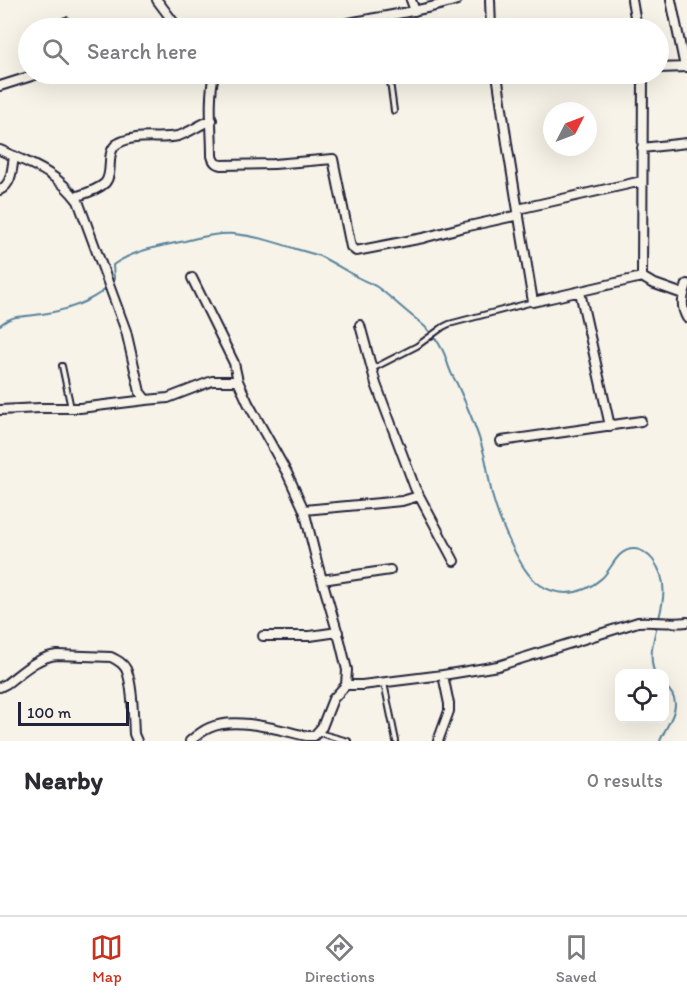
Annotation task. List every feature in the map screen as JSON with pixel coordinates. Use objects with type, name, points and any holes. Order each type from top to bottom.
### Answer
[{"type":"street","points":[[156,0],[170,18]]},
{"type":"street","points":[[411,0],[415,11]]},
{"type":"street","points":[[376,18],[457,0]]},
{"type":"street","points":[[490,0],[491,18]]},
{"type":"street","points":[[632,0],[635,18]]},
{"type":"street","points":[[669,68],[686,67],[671,0]]},
{"type":"street","points":[[0,86],[18,80]]},
{"type":"street","points":[[213,84],[213,161],[222,165],[274,164],[333,159],[351,247],[356,251],[423,238],[642,181]]},
{"type":"street","points":[[498,84],[533,302],[642,276],[652,283],[683,294]]},
{"type":"street","points":[[642,276],[643,84]]},
{"type":"street","points":[[75,197],[102,186],[106,182],[109,176],[112,151],[116,145],[136,138],[181,135],[212,120]]},
{"type":"street","points":[[642,148],[687,143]]},
{"type":"street","points":[[0,150],[50,173],[75,197],[126,331],[140,392],[146,400]]},
{"type":"street","points":[[0,190],[5,188],[10,179],[14,156]]},
{"type":"street","points":[[190,741],[210,727],[227,723],[314,736],[322,728],[333,699],[346,685],[347,670],[304,510],[238,381],[234,363],[192,278]]},
{"type":"street","points":[[687,284],[682,305],[687,318]]},
{"type":"street","points":[[580,292],[610,426]]},
{"type":"street","points":[[360,325],[390,424],[419,496],[454,561]]},
{"type":"street","points":[[0,410],[71,409],[168,398],[212,381],[238,381]]},
{"type":"street","points":[[501,441],[641,421]]},
{"type":"street","points":[[304,510],[402,501],[419,496]]},
{"type":"street","points":[[322,580],[390,570]]},
{"type":"street","points":[[346,685],[443,675],[510,663],[638,622],[651,621],[686,625]]},
{"type":"street","points":[[263,636],[309,636],[338,632]]},
{"type":"street","points":[[0,687],[49,655],[111,657],[126,668],[134,734],[137,741]]},
{"type":"street","points":[[347,670],[357,681],[364,684]]},
{"type":"street","points":[[438,741],[449,711],[443,675]]},
{"type":"lane","points":[[390,84],[394,111]]},
{"type":"lane","points":[[372,369],[424,342],[449,324],[533,302]]},
{"type":"lane","points":[[62,366],[71,409]]},
{"type":"lane","points":[[384,682],[396,741]]},
{"type":"lane","points":[[319,732],[348,741]]},
{"type":"waterway","points":[[112,282],[114,279],[113,265],[130,256],[148,249],[228,234],[258,238],[317,255],[377,287],[423,325],[434,336],[445,354],[479,437],[493,498],[502,525],[519,560],[532,578],[550,590],[571,593],[582,590],[602,578],[623,552],[639,550],[653,560],[661,574],[663,589],[652,646],[654,669]]},
{"type":"waterway","points":[[0,325],[12,318],[45,314],[74,306],[108,287]]},
{"type":"waterway","points":[[660,741],[674,713],[674,699],[669,690]]}]
